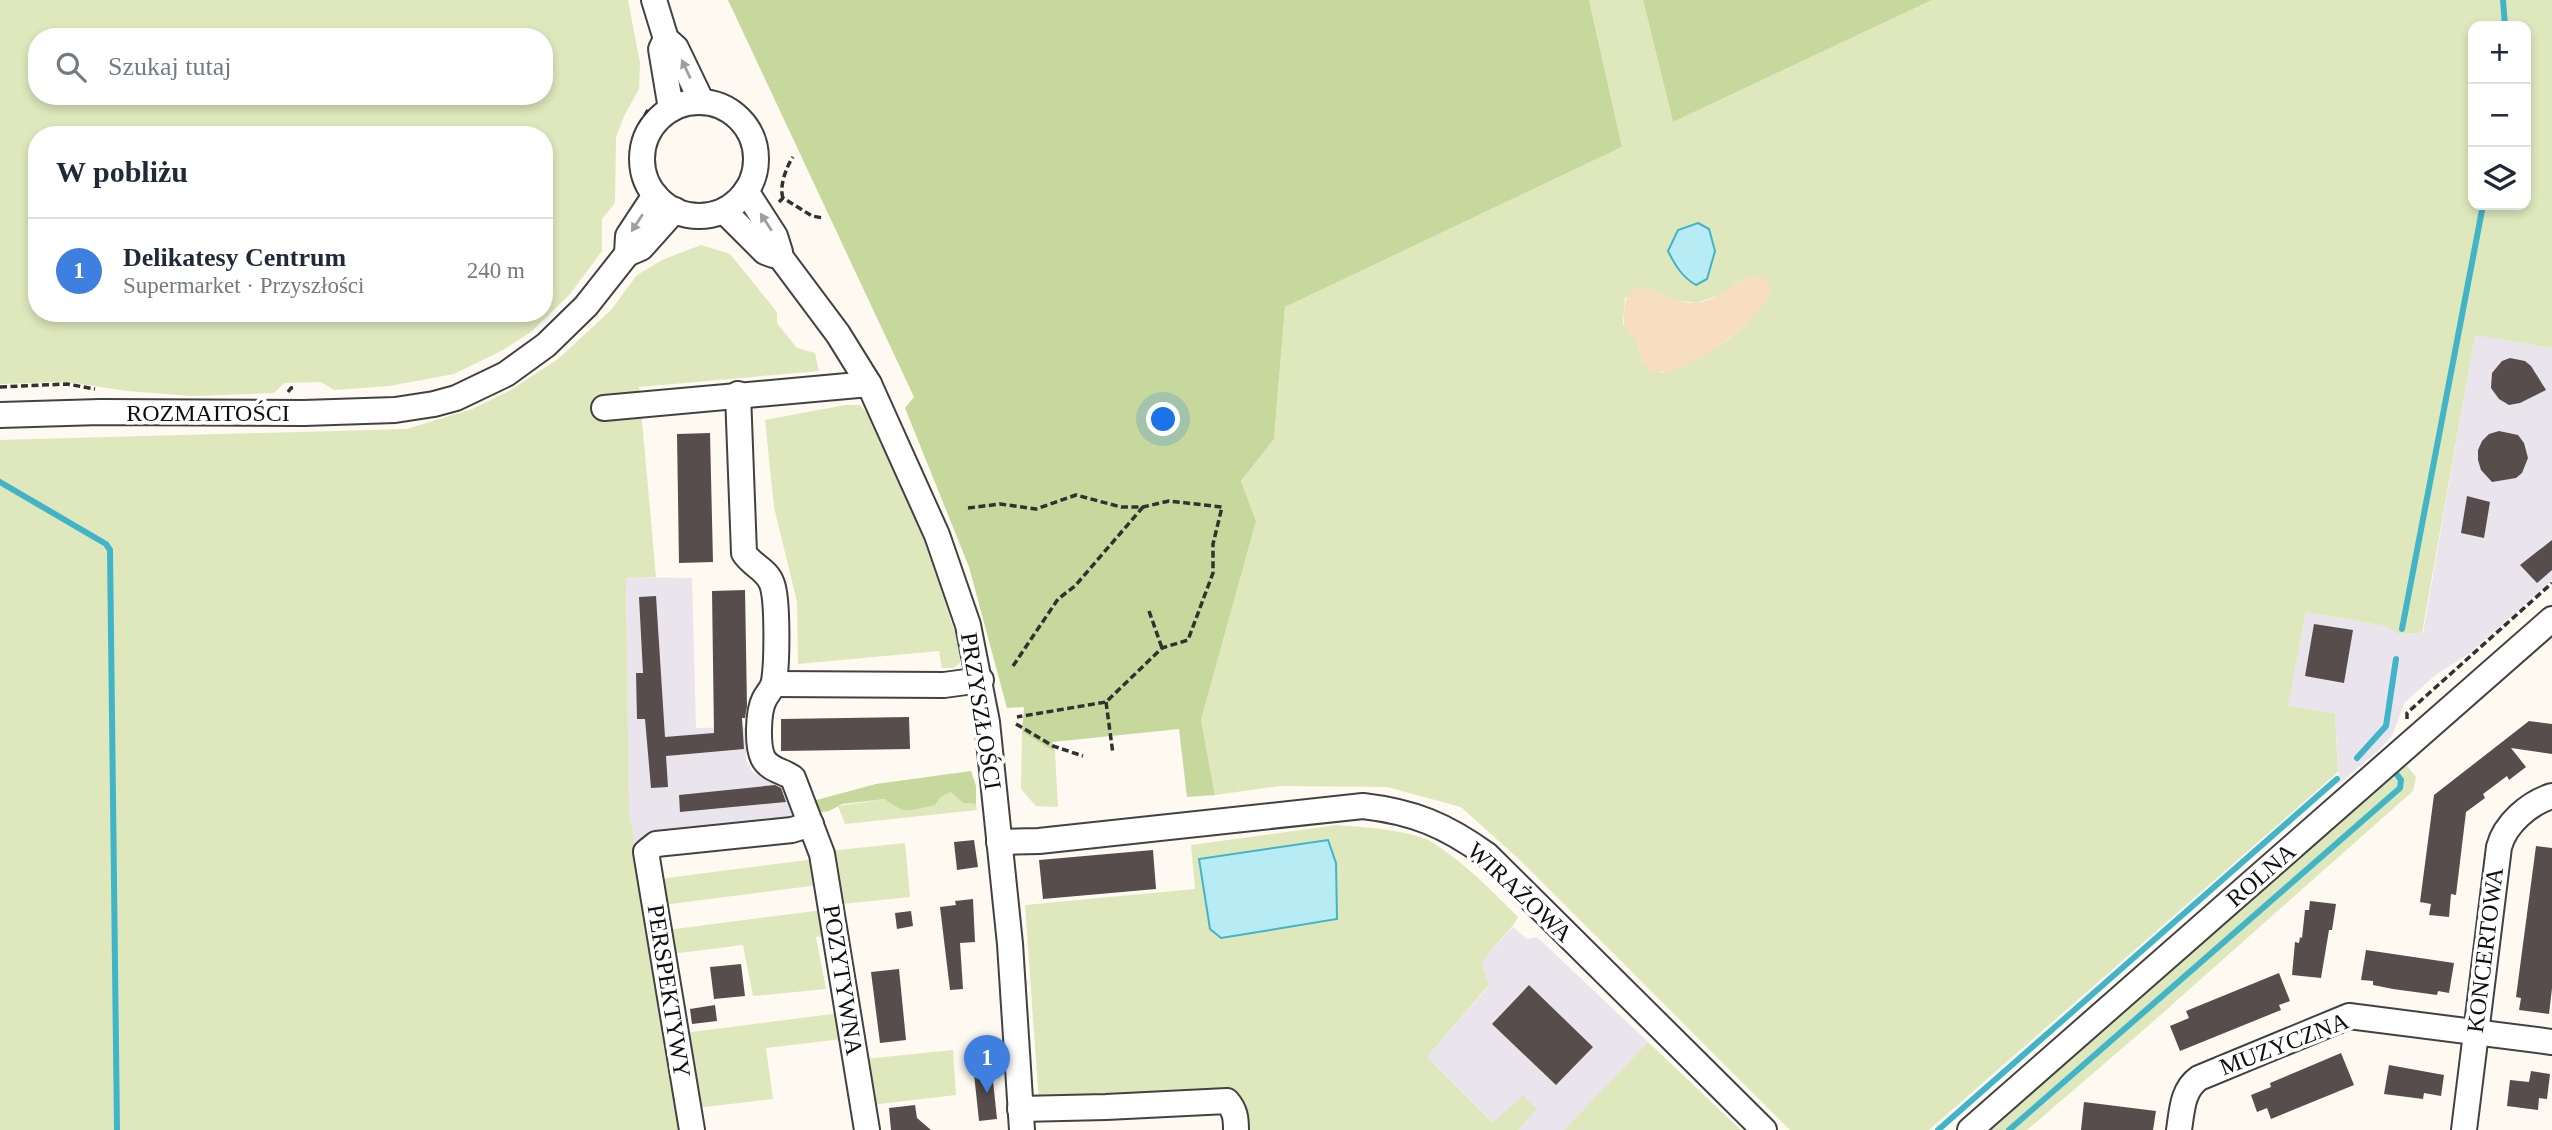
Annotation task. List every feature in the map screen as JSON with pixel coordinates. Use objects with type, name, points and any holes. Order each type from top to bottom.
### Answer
[{"type":"street","points":[[654,0],[666,39],[676,48],[702,102]]},
{"type":"street","points":[[666,39],[661,49],[662,106],[644,144],[646,192],[628,236],[627,254],[647,244],[675,210]]},
{"type":"street","points":[[646,192],[675,210],[700,216],[724,211],[735,204],[754,176],[757,154],[750,132],[732,112],[720,105],[702,102],[662,106]]},
{"type":"street","name":"PRZYSZŁOŚCI","points":[[746,191],[775,236],[779,255],[838,334],[869,384],[937,535],[958,590],[981,680],[987,722],[1010,944],[1021,1119]]},
{"type":"street","name":"PRZYSZŁOŚCI","points":[[724,211],[765,251],[779,255]]},
{"type":"street","name":"ROZMAITOŚCI","points":[[0,415],[100,412],[304,413],[415,408],[456,398],[506,374],[546,345],[586,306],[627,254]]},
{"type":"street","points":[[604,408],[869,384]]},
{"type":"street","points":[[738,394],[743,545],[748,559],[762,569],[772,583],[775,601],[775,684],[944,685],[981,680]]},
{"type":"street","name":"ROLNA","points":[[1970,1130],[2552,619]]},
{"type":"street","name":"POZYTYWNA","points":[[775,684],[763,701],[760,715],[762,756],[769,766],[793,778],[822,853],[867,1130]]},
{"type":"street","name":"KONCERTOWA","points":[[2463,1130],[2497,855],[2502,837],[2510,824],[2544,798],[2552,796]]},
{"type":"street","name":"WIRAŻOWA","points":[[999,842],[1039,841],[1363,806],[1400,810],[1462,838],[1487,855],[1764,1130]]},
{"type":"street","name":"PERSPEKTYWY","points":[[692,1130],[646,852],[656,844],[813,828]]},
{"type":"street","name":"MUZYCZNA","points":[[2179,1130],[2183,1102],[2194,1082],[2344,1017],[2357,1016],[2552,1042]]},
{"type":"street","points":[[1021,1119],[1105,1108],[1227,1101],[1232,1107],[1236,1130]]},
{"type":"path","points":[[646,192],[631,161],[633,139],[662,106]]},
{"type":"path","points":[[793,157],[781,192],[783,198],[812,216],[822,218]]},
{"type":"path","points":[[775,205],[783,198]]},
{"type":"path","points":[[968,508],[1000,504],[1035,509],[1076,495],[1121,507],[1143,507],[1169,501],[1222,507],[1213,544],[1213,573],[1188,640],[1162,648],[1106,702],[1017,717]]},
{"type":"path","points":[[1013,666],[1058,599],[1075,586],[1143,507]]},
{"type":"path","points":[[1149,611],[1162,648]]},
{"type":"path","points":[[1106,702],[1113,754]]},
{"type":"path","points":[[1016,724],[1053,746],[1083,756]]},
{"type":"shaded area","points":[[2475,334],[2552,348],[2552,580],[2470,653],[2437,674],[2405,702],[2392,736],[2339,784],[2335,713],[2288,706],[2306,612],[2385,626],[2399,634],[2423,633]]},
{"type":"shaded area","points":[[626,577],[692,578],[696,728],[747,727],[746,760],[754,774],[782,778],[804,818],[634,842],[629,810]]},
{"type":"shaded area","points":[[1513,927],[1527,939],[1537,937],[1648,1042],[1564,1130],[1518,1130],[1536,1109],[1493,1123],[1427,1057],[1489,986],[1482,965],[1486,956]]},
{"type":"green space","points":[[0,0],[628,0],[640,63],[639,89],[624,116],[616,138],[615,203],[602,219],[602,251],[570,294],[553,311],[553,126],[28,126],[28,322],[541,322],[503,350],[454,374],[389,386],[334,390],[321,382],[284,383],[274,393],[192,396],[127,391],[67,382],[0,384]]},
{"type":"green space","points":[[728,0],[1589,0],[1622,147],[1285,307],[1274,439],[1241,481],[1256,521],[1201,720],[1215,795],[1187,797],[1179,729],[1052,742],[1055,752],[1022,732],[1024,707],[1007,708],[969,567],[905,408],[914,397]]},
{"type":"green space","points":[[1589,0],[1643,0],[1673,122],[1932,0],[2552,0],[2552,348],[2475,335],[2422,633],[2399,634],[2385,626],[2306,612],[2288,706],[2335,713],[2338,772],[1929,1130],[1790,1130],[1521,861],[1461,807],[1387,787],[1280,786],[1215,795],[1201,720],[1256,521],[1241,481],[1274,439],[1285,307],[1622,147]],"holes":[[[1742,280],[1769,295],[1759,310],[1722,344],[1709,353],[1661,373],[1642,363],[1637,340],[1623,324],[1625,298],[1650,290],[1675,300],[1697,303],[1720,295]]]},
{"type":"green space","points":[[1643,0],[1932,0],[1673,122]]},
{"type":"green space","points":[[701,245],[730,254],[777,312],[777,323],[797,348],[815,353],[819,371],[639,387],[656,577],[626,578],[629,810],[682,1130],[0,1130],[0,440],[407,429],[472,409],[509,391],[558,359],[611,310],[637,275],[662,260]]},
{"type":"green space","points":[[845,405],[860,405],[867,413],[922,532],[961,651],[960,663],[953,668],[942,668],[939,651],[798,664],[797,602],[774,507],[765,420]]},
{"type":"green space","points":[[1022,732],[1055,752],[1058,807],[1036,806],[1021,789]]},
{"type":"green space","points":[[2402,760],[2416,777],[2413,791],[2027,1130],[1985,1130]]},
{"type":"green space","points":[[971,771],[976,786],[976,804],[963,803],[951,792],[941,797],[935,805],[913,810],[903,810],[885,799],[842,804],[829,811],[814,813],[809,802],[876,784]]},
{"type":"green space","points":[[951,792],[963,803],[976,804],[977,810],[845,824],[838,806],[885,799],[935,805],[941,797]]},
{"type":"green space","points":[[1337,825],[1399,832],[1432,842],[1488,887],[1518,917],[1482,965],[1489,985],[1427,1057],[1493,1123],[1523,1095],[1537,1109],[1518,1130],[1241,1130],[1240,1098],[1039,1103],[1025,905],[1195,889],[1191,845]]},
{"type":"green space","points":[[905,843],[910,897],[842,904],[829,851]]},
{"type":"green space","points":[[815,859],[818,885],[663,905],[659,879]]},
{"type":"green space","points":[[823,910],[827,936],[816,937],[826,989],[753,996],[743,945],[671,954],[667,930]]},
{"type":"green space","points":[[840,1013],[842,1039],[766,1048],[773,1099],[696,1108],[684,1033]]},
{"type":"green space","points":[[1648,1042],[1741,1130],[1564,1130]]},
{"type":"green space","points":[[953,1050],[956,1095],[871,1105],[865,1059]]},
{"type":"sand","points":[[1762,276],[1769,283],[1769,294],[1763,306],[1717,348],[1697,360],[1662,372],[1649,370],[1643,364],[1637,340],[1629,334],[1624,325],[1626,301],[1631,291],[1639,288],[1697,303],[1715,297],[1743,280]]},
{"type":"water","points":[[1698,223],[1709,229],[1715,251],[1707,279],[1696,285],[1679,270],[1668,251],[1678,230]]},
{"type":"water","points":[[1328,840],[1336,863],[1337,919],[1221,938],[1210,929],[1199,859]]},
{"type":"building","points":[[2510,358],[2525,361],[2531,366],[2546,390],[2520,403],[2509,405],[2499,399],[2491,388],[2492,373],[2502,361]]},
{"type":"building","points":[[2499,431],[2518,435],[2524,443],[2528,458],[2522,473],[2516,478],[2492,482],[2481,470],[2478,450],[2489,434]]},
{"type":"building","points":[[710,433],[713,562],[679,563],[677,434]]},
{"type":"building","points":[[2467,496],[2490,502],[2484,538],[2461,533]]},
{"type":"building","points":[[2552,540],[2552,570],[2537,583],[2520,565]]},
{"type":"building","points":[[745,590],[747,706],[745,718],[742,718],[744,749],[666,756],[668,787],[651,788],[645,719],[637,719],[636,673],[643,673],[639,597],[656,596],[665,737],[714,733],[712,591]]},
{"type":"building","points":[[2314,624],[2353,630],[2344,683],[2305,676]]},
{"type":"building","points":[[909,717],[910,749],[781,751],[781,719]]},
{"type":"building","points":[[2529,721],[2552,724],[2552,754],[2511,748],[2526,767],[2509,780],[2507,776],[2483,794],[2485,798],[2466,812],[2456,895],[2451,894],[2449,917],[2429,915],[2431,904],[2420,902],[2434,795]]},
{"type":"building","points":[[775,785],[781,788],[786,802],[680,812],[679,795]]},
{"type":"building","points":[[974,840],[978,867],[957,870],[954,842]]},
{"type":"building","points":[[2536,846],[2552,848],[2552,988],[2549,1014],[2519,1010],[2521,998],[2516,997]]},
{"type":"building","points":[[1153,850],[1156,889],[1043,899],[1039,860]]},
{"type":"building","points":[[973,899],[975,942],[960,943],[963,989],[950,990],[940,907],[956,905],[955,901]]},
{"type":"building","points":[[2310,901],[2336,904],[2321,978],[2292,975],[2295,942],[2299,943],[2300,937],[2302,938],[2305,910],[2309,910]]},
{"type":"building","points":[[911,911],[913,926],[897,929],[895,913]]},
{"type":"building","points":[[2366,950],[2454,963],[2449,993],[2438,991],[2437,995],[2393,989],[2373,985],[2373,981],[2361,980]]},
{"type":"building","points":[[741,964],[745,996],[714,999],[710,967]]},
{"type":"building","points":[[899,969],[906,1040],[880,1043],[871,972]]},
{"type":"building","points":[[2279,973],[2290,1001],[2279,1005],[2281,1010],[2180,1051],[2170,1026],[2189,1018],[2186,1011]]},
{"type":"building","points":[[1529,985],[1593,1047],[1556,1085],[1492,1024]]},
{"type":"building","points":[[715,1005],[717,1021],[692,1024],[690,1009]]},
{"type":"building","points":[[2341,1053],[2354,1085],[2271,1119],[2267,1108],[2257,1112],[2251,1095],[2271,1087],[2270,1083]]},
{"type":"building","points":[[991,1062],[997,1119],[979,1121],[973,1064]]},
{"type":"building","points":[[2389,1065],[2444,1075],[2441,1096],[2424,1093],[2423,1099],[2384,1094]]},
{"type":"building","points":[[2531,1071],[2550,1074],[2547,1099],[2539,1098],[2538,1110],[2507,1106],[2510,1080],[2529,1082]]},
{"type":"building","points":[[2084,1102],[2156,1111],[2153,1130],[2081,1130]]},
{"type":"building","points":[[915,1105],[917,1118],[931,1130],[891,1130],[889,1108]]},
{"type":"waterway","points":[[2503,0],[2505,21]]},
{"type":"waterway","points":[[2402,629],[2482,210]]},
{"type":"waterway","points":[[0,482],[106,544],[110,550],[117,1130]]},
{"type":"waterway","points":[[2357,758],[2386,726],[2396,659]]},
{"type":"waterway","points":[[2009,1130],[2400,788],[2401,780],[2395,772]]},
{"type":"waterway","points":[[1938,1130],[2337,779]]},
{"type":"place","name":"Delikatesy Centrum","points":[[987,1093]]}]
